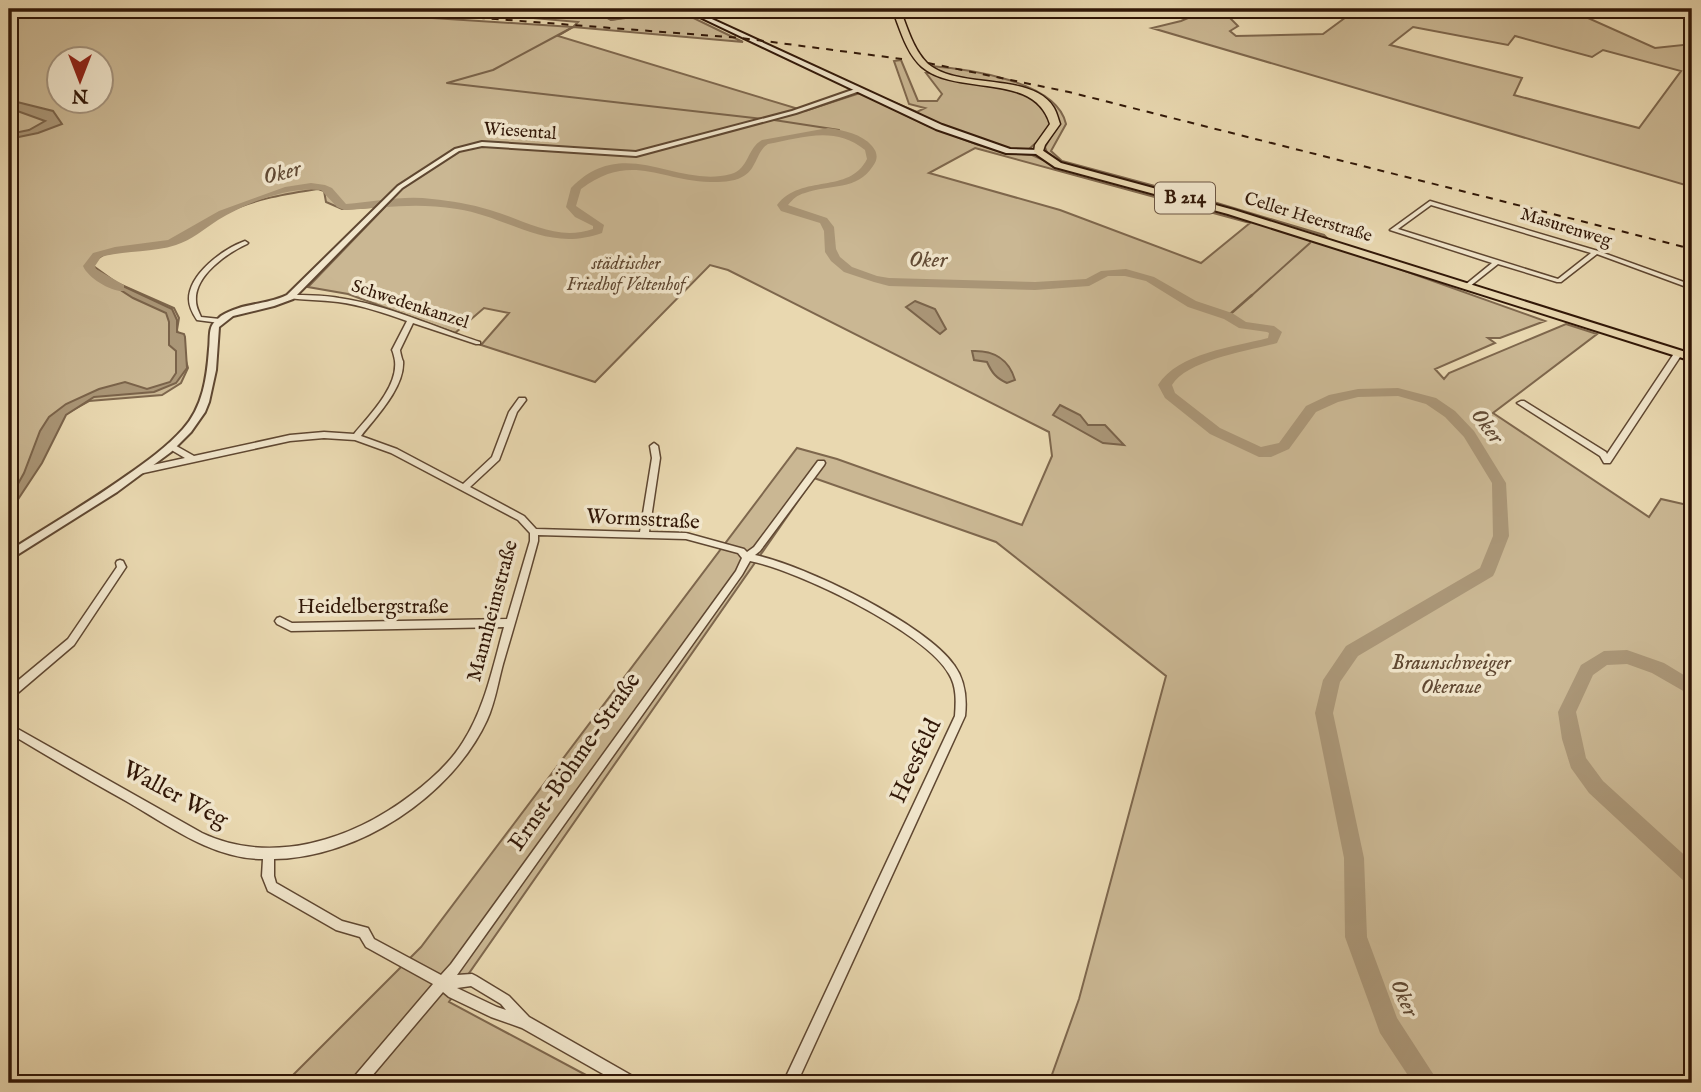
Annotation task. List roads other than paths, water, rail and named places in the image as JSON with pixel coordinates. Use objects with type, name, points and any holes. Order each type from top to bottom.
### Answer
[{"type":"highway","points":[[889,9],[896,29],[915,50]]},
{"type":"highway","points":[[896,9],[923,63],[935,72],[1017,89],[1044,103],[1053,114],[1055,124],[1040,145],[1039,152]]},
{"type":"main road","name":"Celler Heerstraße","points":[[686,9],[927,122],[982,143],[1013,152],[1039,152],[1054,163],[1220,209],[1692,358]]},
{"type":"street","name":"Wiesental","points":[[220,321],[231,314],[276,304],[290,297],[393,193],[468,145],[636,155],[794,113],[858,90]]},
{"type":"street","name":"Masurenweg","points":[[1497,262],[1393,230],[1430,203],[1597,253],[1692,287]]},
{"type":"street","points":[[220,321],[199,319],[192,303],[194,291],[219,259],[231,249],[245,243]]},
{"type":"street","points":[[1467,286],[1497,262],[1559,281],[1597,253]]},
{"type":"street","name":"Schwedenkanzel","points":[[290,297],[318,296],[350,300],[478,343]]},
{"type":"street","points":[[356,437],[389,393],[400,368],[400,355],[396,350],[411,320]]},
{"type":"street","points":[[9,556],[137,471],[171,446],[191,426],[202,408],[215,327],[220,321]]},
{"type":"street","points":[[1521,403],[1602,454],[1606,461],[1678,354]]},
{"type":"street","points":[[465,487],[496,458],[513,412],[522,400]]},
{"type":"street","name":"Mannheimstraße","points":[[137,471],[306,436],[356,437],[377,443],[465,487],[521,518],[534,532],[534,541],[483,717],[463,752],[442,776],[402,809],[359,833],[321,846],[269,854]]},
{"type":"street","points":[[171,446],[192,458]]},
{"type":"street","points":[[643,535],[656,458],[654,446]]},
{"type":"street","name":"Ernst-Böhme-Straße","points":[[358,1083],[443,983],[739,573],[747,557],[757,550],[821,463]]},
{"type":"street","name":"Wormsstraße","points":[[534,532],[702,539],[741,551],[747,557]]},
{"type":"street","name":"Heesfeld","points":[[747,557],[762,558],[827,586],[919,638],[949,664],[961,688],[960,716],[790,1083]]},
{"type":"street","points":[[9,694],[71,642],[122,567],[120,563]]},
{"type":"street","name":"Heidelbergstraße","points":[[280,621],[291,626],[328,627],[510,623]]},
{"type":"street","name":"Waller Weg","points":[[12,734],[201,838],[228,849],[269,854]]},
{"type":"street","points":[[269,854],[269,883],[272,887],[340,926],[364,932],[370,943],[443,983],[453,993],[495,1013],[525,1021],[631,1083]]},
{"type":"street","points":[[443,983],[472,981],[505,1000],[525,1021]]},
{"type":"waterway","points":[[573,27],[493,70],[447,83],[763,119]]},
{"type":"waterway","points":[[774,120],[839,130]]},
{"type":"waterway","name":"Oker","points":[[120,288],[91,271],[89,266],[97,255],[171,243],[223,213],[285,190],[321,187],[328,190],[344,207],[407,201],[460,206],[489,213],[556,237],[570,238],[598,231],[599,225],[579,215],[571,207],[576,188],[605,170],[625,166],[642,167],[703,179],[722,179],[738,175],[751,165],[758,146],[765,142],[828,131],[852,137],[864,144],[871,152],[871,162],[863,173],[853,180],[801,190],[790,196],[782,205],[785,209],[823,220],[829,227],[831,252],[835,259],[848,269],[889,282],[1035,286],[1089,282],[1105,273],[1126,272],[1150,279],[1192,304],[1228,316],[1243,325],[1270,329],[1276,332],[1273,340],[1185,365],[1171,375],[1165,385],[1170,395],[1215,431],[1259,452],[1271,452],[1284,446],[1311,409],[1334,398],[1358,393],[1398,392],[1431,401],[1450,414],[1469,434],[1499,483],[1501,536],[1487,572],[1352,651],[1332,680],[1324,713],[1354,858],[1356,937],[1388,1025],[1427,1083]]},
{"type":"waterway","points":[[1250,297],[1310,243]]},
{"type":"waterway","points":[[1228,316],[1252,295]]},
{"type":"waterway","name":"Oker","points":[[1692,689],[1658,668],[1627,657],[1604,658],[1587,670],[1567,712],[1578,762],[1596,787],[1692,875]]},
{"type":"railway","points":[[366,9],[741,38],[902,59]]},
{"type":"railway","points":[[928,63],[1069,92],[1692,249]]},
{"type":"park label","name":"städtischer Friedhof Veltenhof","points":[[626,274]]},
{"type":"park label","name":"Braunschweiger Okeraue","points":[[1451,675]]}]
